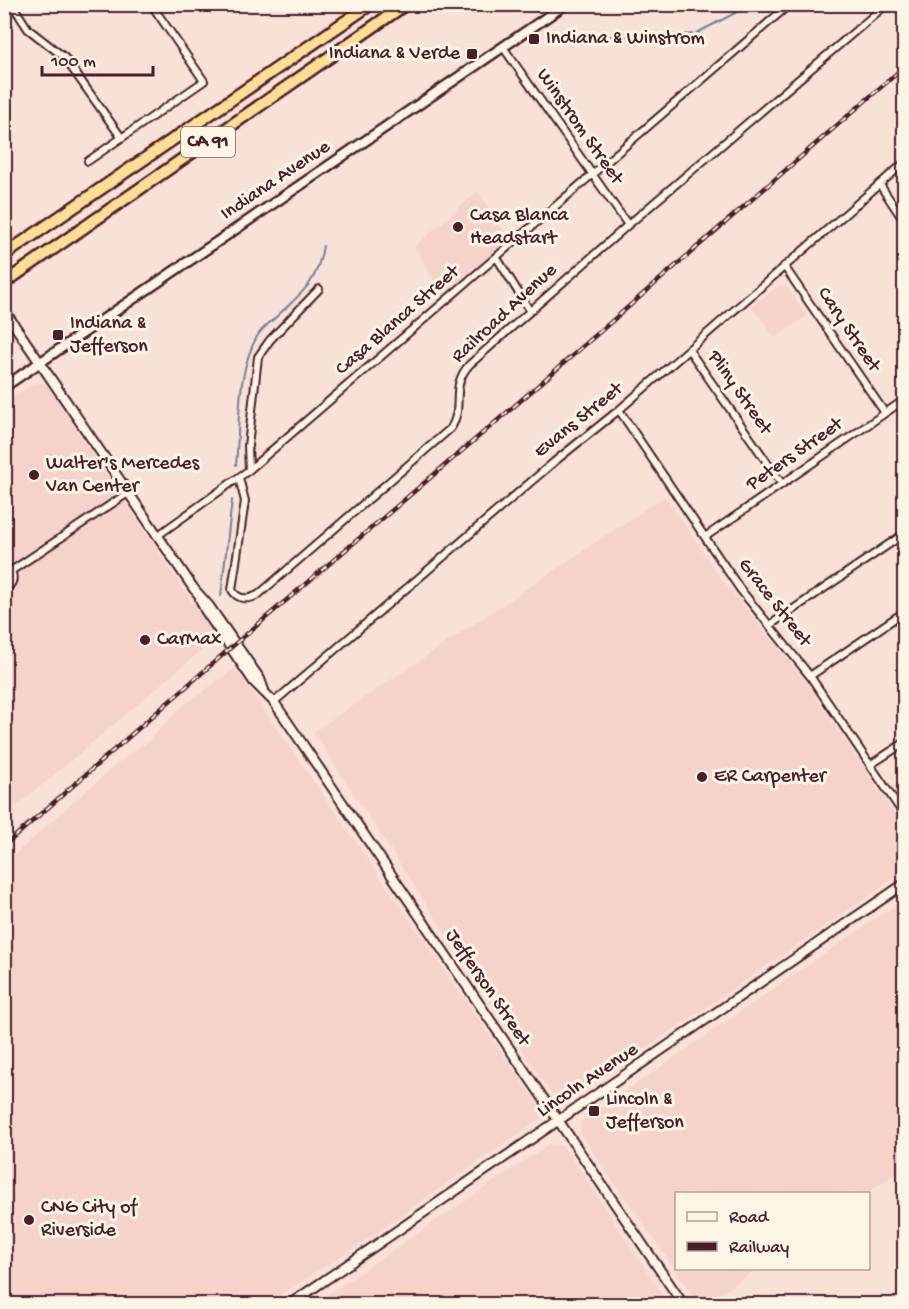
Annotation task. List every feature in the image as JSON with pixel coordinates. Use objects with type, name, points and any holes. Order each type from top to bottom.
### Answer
[{"type":"highway","name":"CA 91","points":[[4,255],[371,4]]},
{"type":"highway","name":"CA 91","points":[[7,281],[406,4]]},
{"type":"main road","name":"Indiana Avenue","points":[[4,387],[566,4]]},
{"type":"street","points":[[12,4],[28,29],[64,57],[121,137]]},
{"type":"street","points":[[88,161],[204,81],[151,4]]},
{"type":"street","name":"Casa Blanca Street","points":[[157,536],[249,470],[790,4]]},
{"type":"street","name":"Railroad Avenue","points":[[239,478],[245,501],[232,590],[234,594],[250,599],[451,428],[458,411],[457,393],[461,374],[628,225],[887,4]]},
{"type":"street","points":[[901,4],[904,10]]},
{"type":"street","name":"Winstrom Street","points":[[503,47],[628,225]]},
{"type":"street","name":"Evans Street","points":[[274,702],[554,462],[619,410],[904,163]]},
{"type":"street","points":[[880,185],[904,221]]},
{"type":"street","points":[[497,258],[530,311]]},
{"type":"street","name":"Cary Street","points":[[784,266],[885,413]]},
{"type":"street","points":[[249,470],[248,446],[258,357],[270,339],[319,289]]},
{"type":"street","name":"Jefferson Street","points":[[4,310],[200,598],[205,610],[230,648],[254,682],[274,702],[683,1305]]},
{"type":"street","name":"Pliny Street","points":[[689,350],[782,484]]},
{"type":"street","name":"Peters Street","points":[[705,537],[904,399]]},
{"type":"street","name":"Grace Street","points":[[619,410],[740,589],[810,676],[904,816]]},
{"type":"street","points":[[11,571],[128,493]]},
{"type":"street","points":[[770,625],[904,534]]},
{"type":"street","points":[[4,567],[11,571],[13,582],[4,589]]},
{"type":"street","points":[[810,676],[904,612]]},
{"type":"street","points":[[870,765],[904,742]]},
{"type":"street","name":"Lincoln Avenue","points":[[290,1305],[904,885]]},
{"type":"shaded area","points":[[478,191],[509,239],[443,295],[414,247]]},
{"type":"shaded area","points":[[780,285],[787,287],[807,316],[775,338],[751,306]]},
{"type":"shaded area","points":[[34,383],[46,383],[216,638],[5,816],[5,403]]},
{"type":"shaded area","points":[[665,496],[720,577],[803,678],[904,828],[904,872],[560,1107],[313,732]]},
{"type":"shaded area","points":[[235,668],[545,1115],[363,1242],[266,1304],[5,1304],[5,863],[113,767],[143,744],[143,747],[178,710]]},
{"type":"shaded area","points":[[904,899],[904,1168],[868,1192],[675,1192],[675,1270],[580,1133],[581,1122]]},
{"type":"shaded area","points":[[549,1144],[563,1146],[669,1304],[314,1304]]},
{"type":"shaded area","points":[[675,1270],[756,1270],[705,1304],[699,1304]]},
{"type":"waterway","points":[[580,43],[602,36],[695,34],[735,13],[745,4]]},
{"type":"waterway","points":[[236,465],[242,381],[251,349],[262,330],[308,286],[317,269],[323,246]]},
{"type":"waterway","points":[[221,596],[232,500]]},
{"type":"railway","points":[[4,846],[904,67]]},
{"type":"place","name":"Indiana & Winstrom","points":[[534,39]]},
{"type":"place","name":"Indiana & Verde","points":[[472,54]]},
{"type":"place","name":"Casa Blanca Headstart","points":[[458,227]]},
{"type":"place","name":"Indiana & Jefferson","points":[[58,335]]},
{"type":"place","name":"Walter's Mercedes Van Center","points":[[34,475]]},
{"type":"place","name":"CarMax","points":[[145,640]]},
{"type":"place","name":"ER Carpenter","points":[[702,777]]},
{"type":"place","name":"Lincoln & Jefferson","points":[[594,1111]]},
{"type":"place","name":"CNG City of Riverside","points":[[29,1220]]}]
